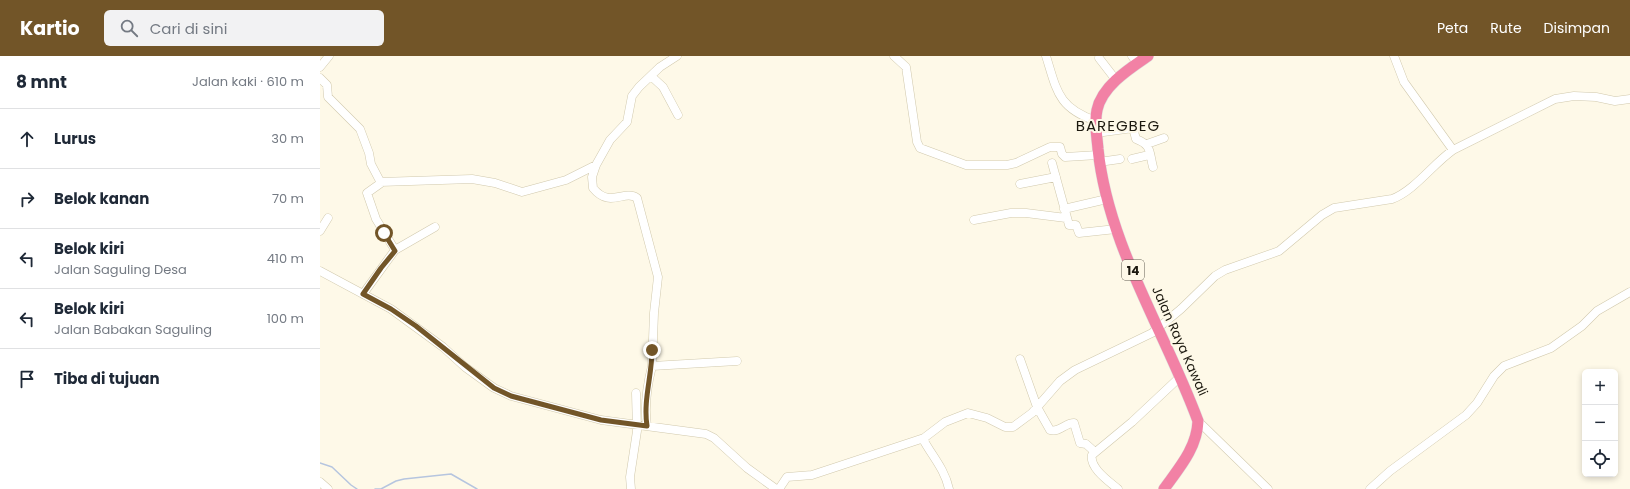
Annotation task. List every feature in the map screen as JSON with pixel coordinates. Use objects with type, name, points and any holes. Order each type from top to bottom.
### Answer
[{"type":"highway","name":"Jalan Raya Kawali","points":[[1148,56],[1134,60],[1105,93],[1097,109],[1096,133],[1107,199],[1116,229],[1198,421],[1198,434],[1194,444],[1164,489]]},
{"type":"street","points":[[320,67],[328,56]]},
{"type":"street","points":[[647,426],[646,400],[652,366],[654,313],[658,277],[637,198],[632,196],[608,199],[597,194],[592,188],[592,184],[596,165],[610,140],[627,122],[632,96],[651,76],[677,56]]},
{"type":"street","points":[[894,56],[906,67],[917,142],[920,148],[966,165],[1016,163],[1053,146],[1060,147],[1062,154],[1065,157],[1120,159]]},
{"type":"street","points":[[1046,56],[1056,88],[1064,102],[1081,116],[1096,122]]},
{"type":"street","points":[[1394,56],[1404,82],[1453,150]]},
{"type":"street","points":[[1099,58],[1116,80]]},
{"type":"street","points":[[651,76],[663,87],[678,115]]},
{"type":"street","points":[[320,78],[327,85],[328,97],[360,129],[369,153],[371,164],[380,182]]},
{"type":"street","points":[[779,489],[787,478],[812,475],[924,438],[945,422],[968,413],[979,415],[1011,428],[1037,407],[1060,381],[1075,370],[1101,356],[1145,337],[1159,328],[1215,276],[1225,270],[1279,251],[1322,215],[1334,208],[1392,199],[1400,196],[1439,160],[1453,150],[1554,99],[1574,96],[1596,97],[1616,101],[1630,99]]},
{"type":"street","points":[[1096,133],[1131,127],[1134,130],[1136,139],[1144,141],[1147,144],[1152,168]]},
{"type":"street","points":[[1147,144],[1164,138]]},
{"type":"street","points":[[1132,159],[1149,154]]},
{"type":"street","points":[[1052,163],[1061,190],[1066,218],[1070,226],[1077,226],[1079,233],[1116,229]]},
{"type":"street","points":[[380,182],[472,179],[495,183],[522,192],[566,180],[596,165]]},
{"type":"street","points":[[1020,184],[1056,177]]},
{"type":"street","points":[[380,182],[380,184],[367,193],[377,221],[395,250]]},
{"type":"street","points":[[1064,209],[1107,199]]},
{"type":"street","points":[[974,220],[1011,213],[1032,213],[1066,218]]},
{"type":"street","points":[[320,231],[328,218]]},
{"type":"street","points":[[363,294],[395,250],[435,226]]},
{"type":"street","points":[[320,271],[391,309],[416,326],[494,388],[511,396],[601,420],[706,434],[714,438],[747,468],[776,489]]},
{"type":"street","points":[[1370,489],[1390,471],[1466,415],[1477,403],[1494,376],[1504,366],[1551,348],[1582,326],[1597,311],[1630,292]]},
{"type":"street","points":[[1020,360],[1037,407],[1050,430],[1056,431],[1070,423],[1074,423],[1080,443],[1086,444],[1095,452]]},
{"type":"street","points":[[652,366],[737,361]]},
{"type":"street","points":[[1118,489],[1094,464],[1092,458],[1095,452],[1132,422],[1180,377]]},
{"type":"street","points":[[631,489],[630,477],[636,444],[636,392]]},
{"type":"street","points":[[1198,421],[1268,489]]},
{"type":"street","points":[[924,438],[924,441],[934,459],[945,474],[949,489]]},
{"type":"street","points":[[320,482],[328,489]]},
{"type":"waterway","points":[[320,463],[332,467],[357,489]]},
{"type":"waterway","points":[[375,489],[381,489],[396,481],[404,479],[451,474],[477,489]]},
{"type":"district","name":"BAREGBEG","points":[[1118,125]]},
{"type":"route","points":[[384,233],[395,251],[363,294],[391,309],[416,326],[444,347],[465,367],[484,382],[511,396],[601,420],[647,426],[645,414],[652,366],[652,350]]}]
